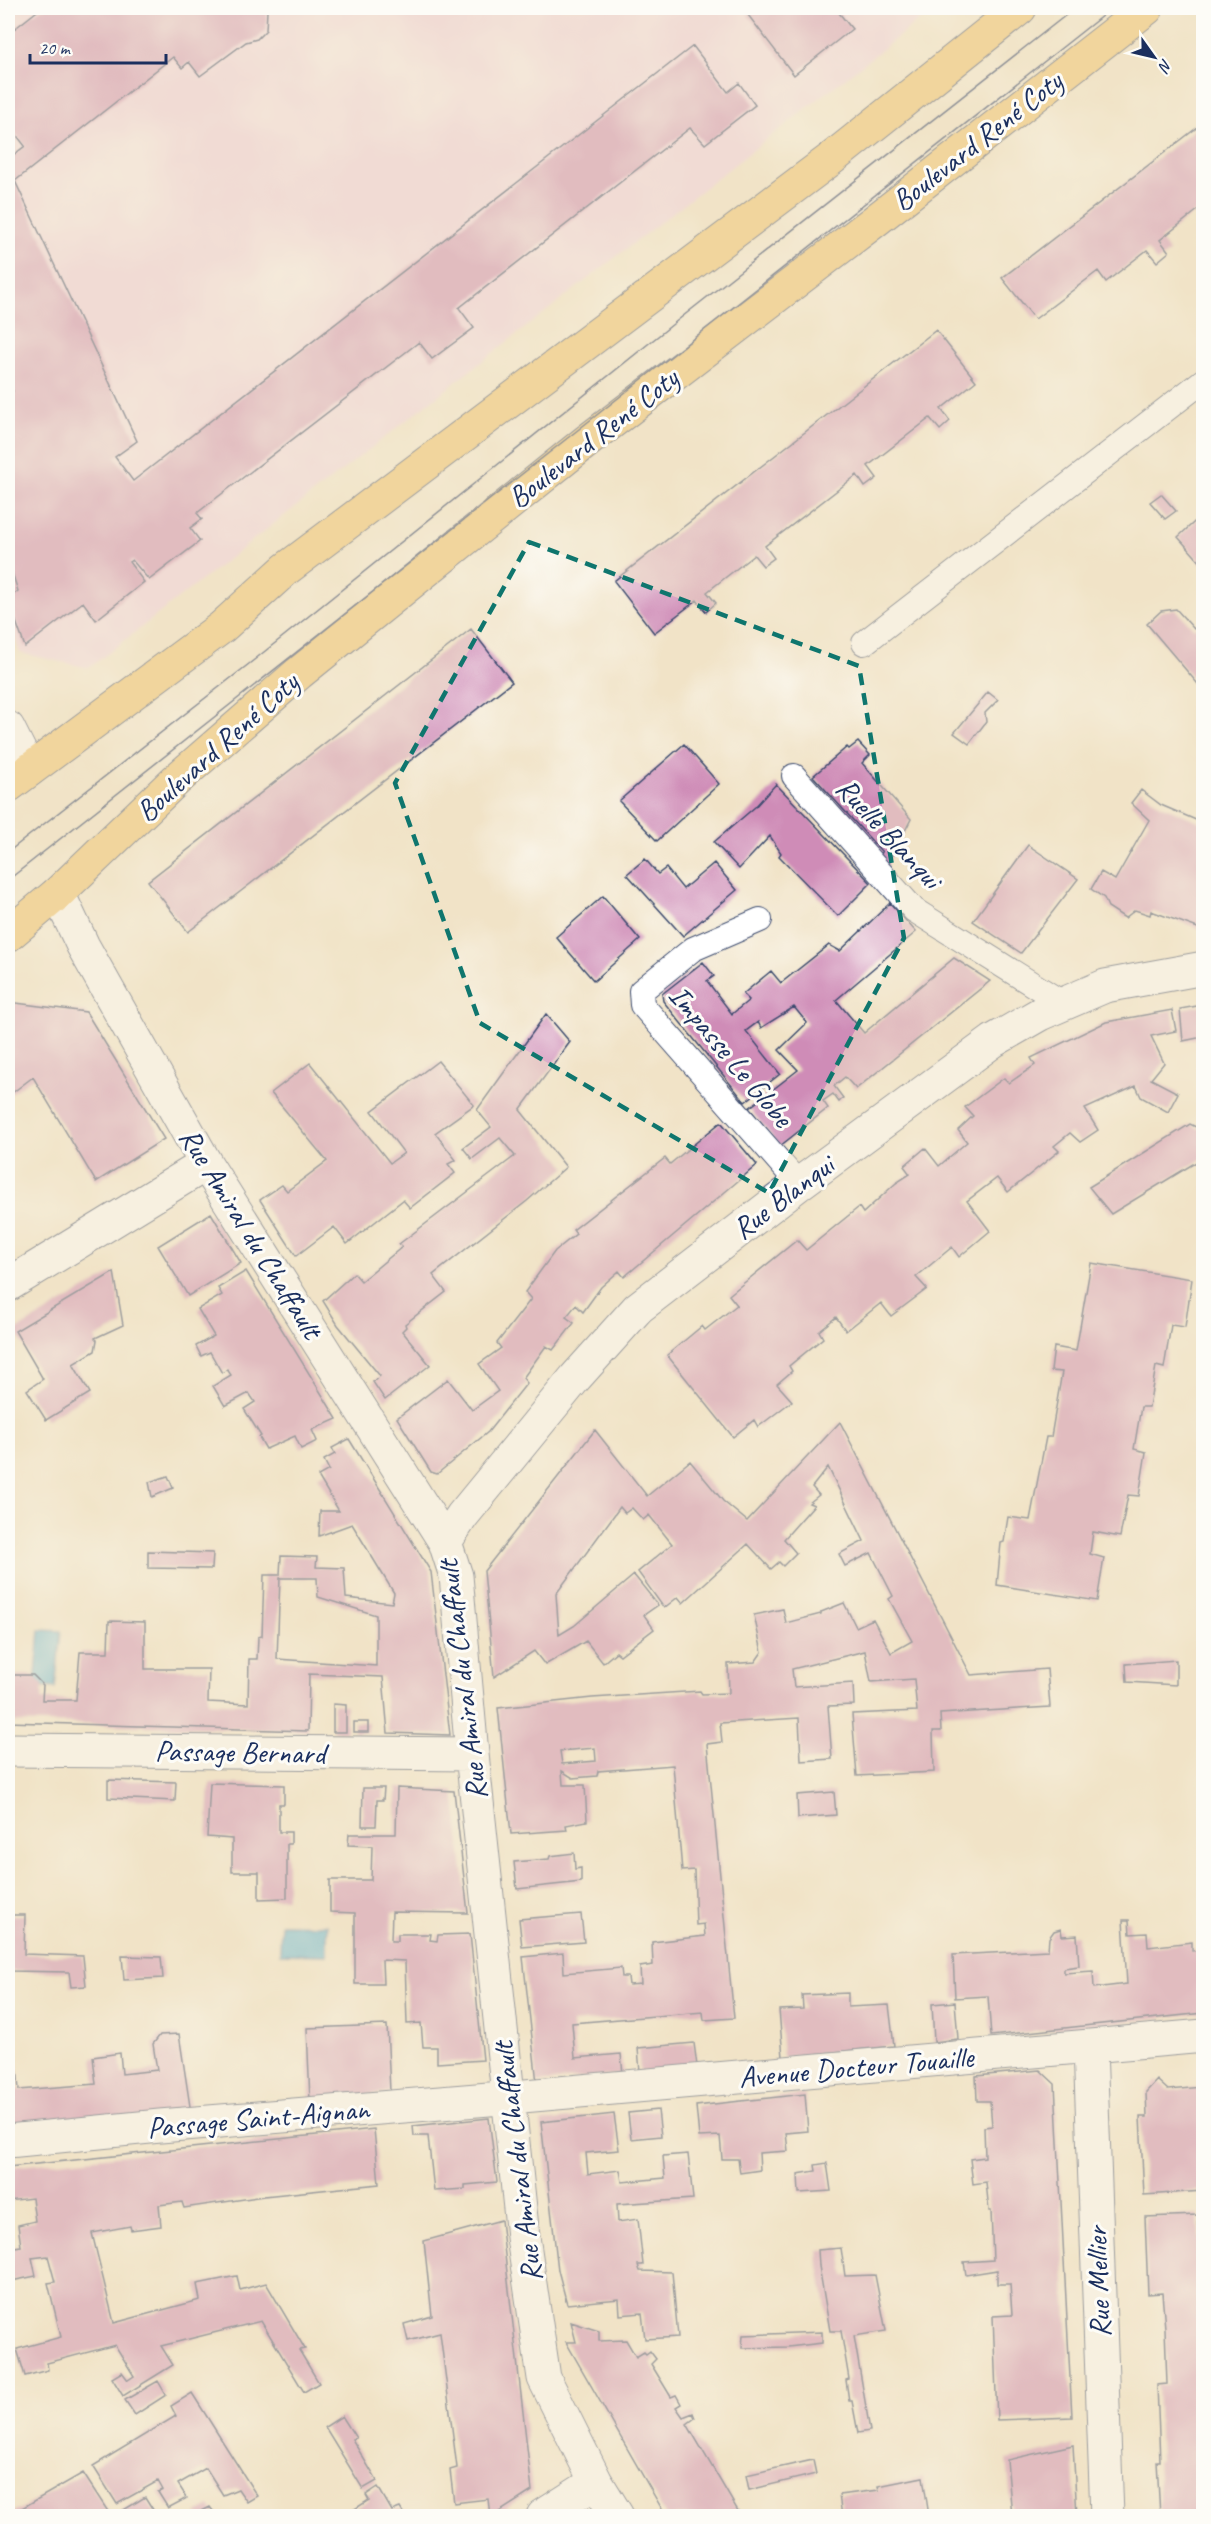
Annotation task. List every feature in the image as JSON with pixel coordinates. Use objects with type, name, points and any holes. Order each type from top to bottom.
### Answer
[{"type":"main road","points":[[18,778],[222,627],[286,569],[831,159],[1020,8]]},
{"type":"main road","name":"Boulevard René Coty","points":[[8,935],[58,893],[176,780],[299,673],[587,441],[867,227],[1147,8]]},
{"type":"street","points":[[8,728],[18,778]]},
{"type":"street","name":"Rue Amiral du Chaffault","points":[[58,893],[89,957],[206,1164],[445,1542],[456,1576],[472,1755],[523,2237],[544,2379],[596,2482],[617,2517]]},
{"type":"street","name":"Rue Blanqui","points":[[445,1542],[462,1516],[575,1378],[638,1308],[799,1184],[993,1041],[1040,1014],[1105,986],[1203,968]]},
{"type":"street","points":[[8,1285],[206,1164]]},
{"type":"street","name":"Passage Bernard","points":[[8,1750],[472,1755]]},
{"type":"street","name":"Avenue Docteur Touaille","points":[[509,2097],[1203,2036]]},
{"type":"street","name":"Rue Mellier","points":[[1090,2047],[1107,2517]]},
{"type":"street","name":"Passage Saint-Aignan","points":[[8,2141],[509,2097]]},
{"type":"street","points":[[543,2517],[596,2482]]},
{"type":"lane","points":[[864,643],[1203,380]]},
{"type":"lane","name":"Ruelle Blanqui","points":[[794,776],[914,910],[1064,1004]]},
{"type":"lane","name":"Impasse Le Globe","points":[[760,920],[693,949],[641,991],[642,1005],[799,1184]]},
{"type":"highlighted area","points":[[529,542],[859,666],[904,938],[769,1193],[480,1023],[395,783]]},
{"type":"shaded area","points":[[8,8],[935,8],[89,668],[20,653],[8,618]]},
{"type":"water","points":[[40,1630],[61,1631],[55,1688],[35,1686]]},
{"type":"water","points":[[281,1924],[327,1925],[327,1955],[280,1954]]},
{"type":"building","points":[[41,8],[266,8],[267,11],[266,30],[257,39],[246,42],[200,76],[189,62],[182,68],[173,57],[15,181],[137,441],[115,457],[133,481],[693,46],[728,92],[739,83],[755,105],[705,144],[690,128],[459,308],[474,328],[432,359],[419,342],[197,513],[202,519],[190,528],[200,541],[149,580],[132,560],[129,562],[144,582],[96,620],[83,602],[25,647],[8,599],[18,591],[8,560],[8,395],[13,391],[8,386],[8,159],[25,146],[8,124],[8,34]]},
{"type":"building","points":[[757,8],[835,8],[852,29],[794,75],[748,15]]},
{"type":"building","points":[[1203,123],[1203,206],[1160,240],[1169,252],[1157,262],[1147,250],[1106,282],[1098,271],[1035,319],[1002,278]]},
{"type":"building","points":[[936,330],[976,381],[941,409],[950,421],[940,430],[930,418],[868,466],[877,478],[865,487],[857,475],[765,546],[774,558],[763,566],[754,555],[707,592],[716,603],[706,612],[697,600],[654,633],[614,581]]},
{"type":"building","points":[[1161,494],[1176,511],[1165,519],[1150,502]]},
{"type":"building","points":[[1203,514],[1203,565],[1178,537]]},
{"type":"building","points":[[1176,609],[1194,629],[1203,621],[1203,690],[1147,624],[1161,611]]},
{"type":"building","points":[[471,629],[512,682],[188,932],[148,881]]},
{"type":"building","points":[[988,692],[998,700],[985,713],[986,722],[969,744],[954,733]]},
{"type":"building","points":[[858,742],[870,755],[862,763],[911,819],[887,866],[878,858],[882,852],[813,776],[847,747],[849,749]]},
{"type":"building","points":[[684,744],[719,784],[657,841],[619,801]]},
{"type":"building","points":[[776,784],[871,883],[838,916],[779,856],[781,853],[770,836],[739,869],[714,842],[755,807]]},
{"type":"building","points":[[1141,790],[1161,805],[1203,823],[1203,930],[1151,911],[1150,915],[1135,910],[1125,918],[1108,907],[1104,898],[1091,889],[1101,872],[1115,880],[1149,820],[1131,803]]},
{"type":"building","points":[[1028,845],[1078,879],[1021,953],[973,921]]},
{"type":"building","points":[[645,859],[658,874],[666,868],[683,889],[714,863],[737,890],[683,936],[627,874]]},
{"type":"building","points":[[603,896],[640,940],[594,981],[556,937]]},
{"type":"building","points":[[890,903],[916,932],[836,1000],[864,1033],[954,958],[990,981],[856,1089],[845,1077],[834,1086],[843,1098],[839,1102],[833,1094],[823,1101],[828,1108],[780,1146],[749,1108],[798,1070],[779,1050],[807,1023],[794,1007],[761,1028],[758,1022],[746,1031],[780,1074],[745,1102],[663,1001],[662,994],[703,962],[714,976],[707,981],[732,1014],[749,1000],[743,994],[771,971],[781,983],[829,945],[840,951]]},
{"type":"building","points":[[8,1002],[86,1012],[164,1139],[96,1182],[33,1077],[8,1096]]},
{"type":"building","points":[[1203,1005],[1203,1037],[1183,1041],[1180,1009]]},
{"type":"building","points":[[1172,1010],[1176,1031],[1151,1036],[1164,1063],[1151,1079],[1178,1093],[1168,1112],[1141,1097],[1136,1086],[1085,1109],[1098,1130],[1080,1142],[1070,1133],[1054,1146],[1059,1151],[1008,1192],[997,1178],[967,1201],[990,1231],[959,1257],[952,1247],[916,1277],[927,1289],[891,1316],[881,1303],[846,1331],[836,1317],[819,1331],[823,1338],[789,1366],[792,1371],[777,1384],[792,1401],[758,1427],[754,1420],[733,1437],[667,1355],[702,1326],[705,1330],[737,1305],[729,1295],[797,1240],[806,1250],[859,1207],[863,1213],[896,1183],[910,1174],[904,1166],[925,1148],[939,1166],[967,1142],[958,1130],[973,1116],[965,1107],[1004,1078],[1009,1083],[1035,1065],[1031,1058],[1106,1022]]},
{"type":"building","points":[[546,1014],[570,1042],[520,1110],[566,1167],[527,1201],[433,1275],[446,1292],[405,1324],[406,1327],[402,1331],[430,1365],[385,1400],[373,1382],[380,1376],[338,1325],[323,1301],[354,1273],[361,1281],[402,1247],[399,1244],[515,1156],[500,1138],[472,1159],[463,1148],[491,1127],[477,1110]]},
{"type":"building","points":[[438,1061],[474,1105],[435,1133],[456,1160],[448,1164],[455,1173],[410,1208],[403,1200],[347,1244],[334,1227],[296,1256],[260,1200],[282,1185],[287,1191],[327,1161],[271,1093],[310,1063],[390,1163],[404,1153],[372,1111]]},
{"type":"building","points":[[721,1122],[757,1165],[624,1277],[619,1271],[601,1287],[583,1312],[576,1305],[566,1317],[574,1323],[553,1350],[546,1346],[523,1378],[527,1383],[488,1432],[437,1474],[431,1472],[397,1418],[448,1379],[472,1410],[498,1391],[479,1364],[501,1348],[497,1343],[531,1299],[525,1292],[555,1251],[576,1234],[573,1230],[665,1158],[670,1164]]},
{"type":"building","points":[[1203,1123],[1203,1158],[1111,1214],[1089,1187],[1190,1124],[1200,1129]]},
{"type":"building","points":[[211,1213],[241,1263],[188,1296],[158,1246]]},
{"type":"building","points":[[1091,1263],[1192,1279],[1185,1327],[1171,1325],[1164,1368],[1156,1366],[1149,1407],[1141,1407],[1134,1449],[1146,1452],[1139,1496],[1128,1495],[1120,1537],[1093,1532],[1090,1554],[1104,1558],[1097,1601],[997,1585],[1001,1543],[1004,1542],[1008,1517],[1030,1520],[1046,1437],[1051,1437],[1062,1372],[1051,1371],[1054,1347],[1076,1351]]},
{"type":"building","points":[[246,1271],[337,1419],[312,1430],[317,1441],[301,1449],[295,1436],[266,1449],[259,1437],[261,1436],[244,1409],[255,1402],[249,1393],[225,1406],[213,1386],[231,1375],[227,1369],[222,1373],[210,1352],[201,1356],[196,1346],[214,1336],[198,1309],[222,1295],[218,1288]]},
{"type":"building","points":[[114,1272],[123,1325],[95,1338],[97,1340],[95,1351],[73,1364],[90,1393],[46,1420],[27,1390],[43,1379],[15,1331]]},
{"type":"building","points":[[840,1422],[971,1675],[1047,1669],[1050,1707],[940,1714],[941,1731],[933,1731],[934,1772],[857,1776],[852,1714],[917,1711],[914,1679],[871,1682],[865,1651],[792,1669],[794,1687],[853,1683],[854,1705],[828,1706],[832,1759],[801,1761],[799,1718],[720,1723],[722,1742],[707,1744],[734,2018],[704,2020],[703,2012],[572,2023],[575,2058],[621,2054],[623,2074],[537,2083],[523,1957],[563,1953],[564,1973],[621,1968],[622,1977],[628,1977],[629,1985],[641,1984],[640,1967],[653,1965],[652,1942],[705,1936],[704,1924],[696,1925],[694,1870],[682,1871],[673,1765],[598,1771],[597,1776],[573,1778],[562,1771],[563,1785],[585,1785],[587,1821],[566,1825],[567,1830],[511,1834],[498,1708],[592,1698],[700,1691],[702,1694],[729,1693],[728,1664],[755,1662],[762,1652],[754,1615],[783,1609],[786,1623],[821,1614],[821,1612],[844,1603],[856,1627],[873,1619],[891,1653],[912,1641],[889,1599],[893,1596],[871,1553],[845,1566],[839,1554],[864,1541],[828,1467],[812,1487],[819,1495],[809,1503],[814,1505],[784,1539],[796,1553],[783,1566],[779,1562],[771,1569],[748,1544],[683,1603],[678,1597],[664,1608],[638,1572],[672,1544],[649,1515],[643,1520],[632,1508],[625,1513],[620,1507],[556,1594],[559,1635],[574,1626],[634,1575],[658,1605],[644,1615],[654,1629],[620,1655],[616,1652],[603,1663],[586,1641],[545,1665],[534,1651],[494,1677],[484,1571],[595,1430],[647,1496],[690,1461],[723,1501],[747,1521]],"holes":[[[595,1748],[596,1761],[562,1764],[560,1751]]]},
{"type":"building","points":[[349,1439],[431,1572],[450,1735],[388,1733],[383,1677],[309,1674],[308,1731],[8,1722],[8,1675],[33,1675],[43,1685],[42,1700],[76,1700],[80,1652],[108,1652],[109,1621],[145,1622],[145,1669],[209,1669],[208,1702],[248,1704],[249,1659],[257,1659],[258,1637],[262,1636],[264,1575],[280,1575],[281,1556],[317,1557],[316,1567],[344,1568],[346,1598],[392,1603],[394,1593],[352,1524],[319,1536],[320,1511],[339,1511],[318,1476],[329,1470],[324,1460],[335,1454],[332,1448]],"holes":[[[280,1578],[317,1578],[318,1597],[376,1615],[376,1666],[277,1659]]]},
{"type":"building","points":[[168,1476],[173,1488],[152,1497],[149,1482]]},
{"type":"building","points":[[148,1551],[213,1553],[212,1569],[148,1568]]},
{"type":"building","points":[[1176,1660],[1176,1685],[1127,1682],[1126,1664]]},
{"type":"building","points":[[333,1704],[346,1705],[346,1732],[333,1732]]},
{"type":"building","points":[[354,1722],[368,1722],[368,1732],[354,1732]]},
{"type":"building","points":[[108,1780],[176,1782],[175,1801],[108,1798]]},
{"type":"building","points":[[210,1783],[284,1785],[284,1804],[279,1804],[279,1832],[291,1832],[291,1844],[287,1844],[287,1898],[259,1899],[259,1872],[232,1872],[232,1839],[207,1837]]},
{"type":"building","points":[[363,1788],[384,1788],[383,1800],[377,1800],[376,1826],[362,1826]]},
{"type":"building","points":[[397,1788],[454,1791],[468,1913],[392,1912],[391,1941],[398,1941],[398,1934],[431,1934],[430,1940],[437,1941],[438,1935],[470,1934],[483,2060],[437,2063],[437,2047],[423,2047],[421,2023],[407,2024],[405,1961],[382,1960],[383,1984],[355,1984],[355,1913],[330,1912],[330,1880],[371,1880],[372,1846],[348,1845],[349,1834],[396,1834]]},
{"type":"building","points":[[834,1792],[836,1815],[798,1818],[797,1795]]},
{"type":"building","points":[[574,1853],[575,1869],[581,1868],[581,1882],[517,1889],[514,1862],[549,1859],[550,1856]]},
{"type":"building","points":[[581,1914],[584,1942],[522,1947],[519,1919]]},
{"type":"building","points":[[8,1915],[25,1915],[24,1954],[83,1956],[86,1986],[71,1987],[69,1972],[10,1971],[8,1968]]},
{"type":"building","points":[[1123,1920],[1129,1920],[1130,1934],[1147,1933],[1148,1947],[1192,1942],[1192,1951],[1203,1950],[1203,2013],[991,2036],[988,1996],[955,1998],[953,1955],[1048,1950],[1049,1938],[1054,1931],[1061,1929],[1062,1936],[1077,1935],[1079,1966],[1064,1968],[1064,1973],[1093,1971],[1094,1988],[1127,1984]]},
{"type":"building","points":[[122,1956],[161,1957],[163,1978],[124,1980]]},
{"type":"building","points":[[848,1993],[848,2007],[889,2005],[894,2046],[783,2057],[779,2010],[803,2009],[802,1995]]},
{"type":"building","points":[[955,2002],[958,2039],[934,2042],[932,2004]]},
{"type":"building","points":[[387,2025],[390,2092],[310,2101],[307,2028]]},
{"type":"building","points":[[179,2034],[191,2113],[8,2132],[8,2056],[16,2055],[19,2090],[96,2084],[93,2057],[120,2053],[122,2074],[157,2070],[153,2044],[160,2035]]},
{"type":"building","points":[[694,2043],[697,2066],[640,2072],[638,2048]]},
{"type":"building","points":[[1040,2070],[1055,2084],[1072,2417],[997,2420],[993,2316],[1012,2315],[1010,2284],[997,2284],[997,2270],[966,2275],[964,2262],[993,2260],[991,2211],[989,2211],[986,2182],[973,2184],[970,2159],[985,2157],[984,2127],[992,2126],[990,2101],[977,2101],[976,2076]]},
{"type":"building","points":[[1157,2080],[1168,2090],[1202,2087],[1203,2191],[1144,2195],[1140,2117],[1147,2117],[1146,2092]]},
{"type":"building","points":[[805,2094],[808,2131],[786,2133],[788,2151],[759,2153],[760,2170],[740,2173],[738,2159],[722,2159],[720,2136],[699,2137],[696,2106]]},
{"type":"building","points":[[658,2110],[661,2136],[631,2139],[628,2113]]},
{"type":"building","points":[[614,2114],[619,2150],[586,2153],[588,2174],[620,2170],[622,2182],[665,2178],[663,2156],[688,2154],[693,2199],[617,2204],[618,2222],[638,2219],[643,2265],[638,2265],[640,2271],[672,2272],[678,2337],[645,2339],[642,2313],[620,2315],[619,2299],[567,2304],[558,2270],[541,2122]]},
{"type":"building","points":[[489,2118],[497,2182],[465,2185],[465,2189],[434,2191],[428,2136],[414,2136],[413,2126]]},
{"type":"building","points":[[374,2129],[379,2184],[264,2196],[184,2208],[182,2202],[159,2205],[161,2226],[131,2230],[130,2226],[92,2233],[114,2323],[200,2300],[197,2284],[237,2276],[240,2290],[266,2283],[305,2349],[299,2350],[319,2383],[304,2392],[261,2321],[161,2346],[173,2365],[123,2396],[112,2378],[122,2372],[128,2380],[134,2376],[115,2345],[47,2363],[48,2370],[25,2376],[17,2349],[61,2337],[48,2283],[55,2282],[48,2256],[32,2258],[36,2276],[11,2281],[10,2274],[8,2275],[8,2248],[21,2246],[18,2225],[35,2221],[32,2198],[8,2201],[8,2167]]},
{"type":"building","points":[[827,2163],[831,2191],[799,2193],[798,2174],[816,2171],[815,2165]]},
{"type":"building","points":[[1198,2215],[1201,2269],[1203,2269],[1203,2516],[1160,2516],[1157,2385],[1167,2384],[1165,2328],[1162,2293],[1148,2294],[1145,2217]]},
{"type":"building","points":[[501,2220],[532,2491],[490,2516],[488,2499],[454,2503],[450,2470],[457,2468],[440,2333],[408,2341],[404,2324],[432,2316],[424,2241]]},
{"type":"building","points":[[841,2248],[845,2276],[875,2275],[886,2331],[854,2336],[870,2431],[858,2433],[852,2401],[849,2401],[846,2380],[849,2379],[841,2331],[830,2331],[819,2266],[818,2250]]},
{"type":"building","points":[[571,2322],[599,2331],[599,2341],[626,2340],[636,2357],[650,2351],[656,2359],[651,2364],[671,2397],[676,2395],[681,2404],[676,2407],[683,2417],[693,2413],[695,2418],[687,2424],[741,2516],[666,2516],[566,2342],[576,2342]]},
{"type":"building","points":[[822,2332],[822,2343],[788,2347],[742,2348],[743,2335]]},
{"type":"building","points":[[158,2381],[166,2395],[135,2415],[125,2400]]},
{"type":"building","points":[[192,2393],[257,2496],[247,2502],[238,2489],[223,2495],[206,2468],[178,2484],[187,2498],[168,2508],[158,2492],[163,2490],[158,2481],[117,2504],[93,2466],[176,2416],[171,2406]]},
{"type":"building","points":[[342,2416],[356,2438],[352,2439],[377,2481],[363,2489],[325,2427]]},
{"type":"building","points":[[1073,2445],[1077,2516],[1012,2516],[1007,2460]]},
{"type":"building","points":[[813,2460],[816,2474],[749,2490],[746,2475]]},
{"type":"building","points":[[83,2473],[109,2513],[104,2516],[8,2516]]},
{"type":"building","points":[[923,2477],[929,2516],[842,2516],[839,2495],[879,2490],[878,2486]]},
{"type":"building","points":[[378,2487],[392,2511],[400,2508],[405,2516],[353,2516],[350,2512],[369,2500],[366,2495]]},
{"type":"building","points":[[145,2497],[157,2516],[125,2516],[122,2511]]},
{"type":"building","points":[[210,2507],[217,2516],[198,2516],[196,2514]]},
{"type":"tram line","points":[[8,852],[254,660],[678,320],[1075,8]]},
{"type":"tram line","points":[[8,880],[1112,8]]}]
